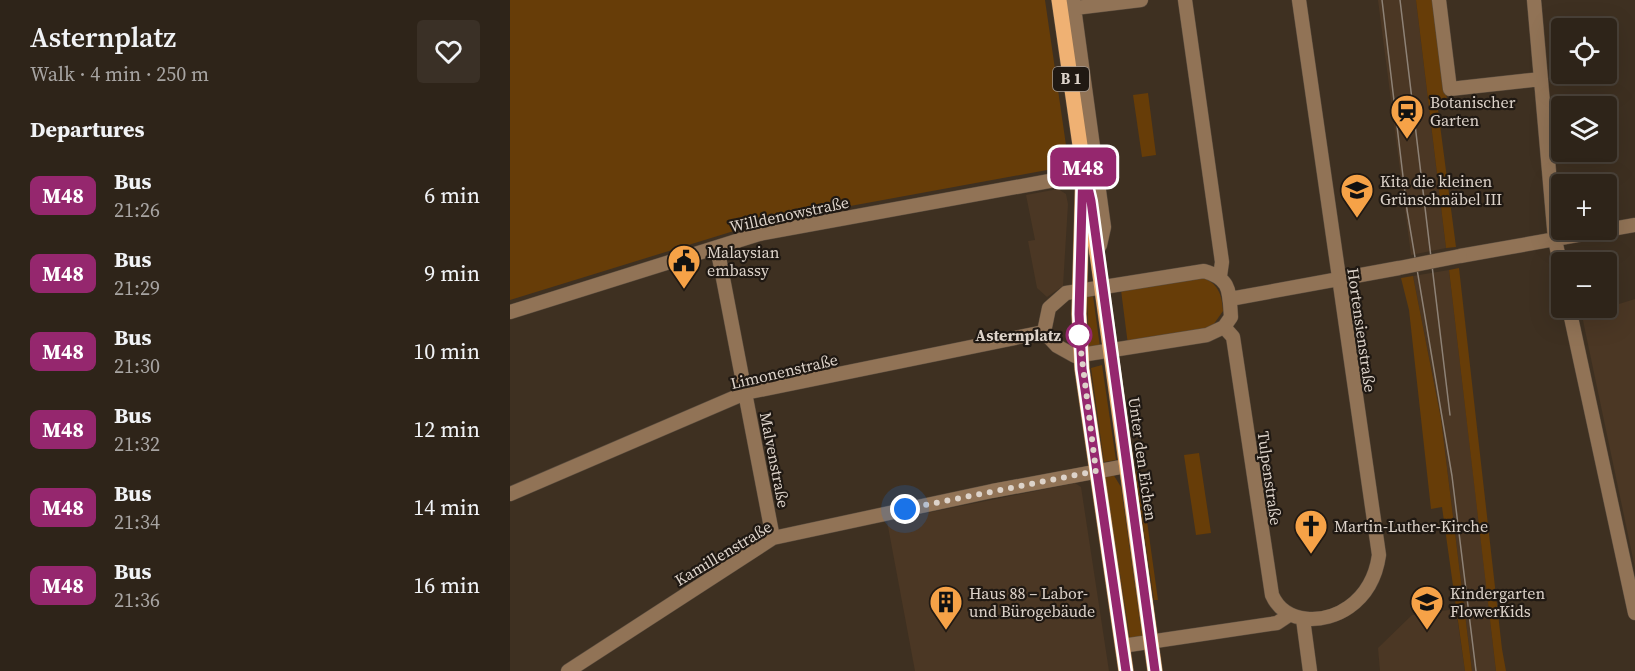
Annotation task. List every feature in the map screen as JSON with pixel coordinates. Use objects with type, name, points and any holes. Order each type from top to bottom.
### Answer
[{"type":"main road","name":"Unter den Eichen","points":[[1059,0],[1082,171],[1081,356],[1126,671]]},
{"type":"main road","name":"Unter den Eichen","points":[[1082,171],[1091,201],[1096,252],[1155,671]]},
{"type":"street","points":[[1074,4],[1141,0]]},
{"type":"street","points":[[1185,0],[1222,262],[1220,276]]},
{"type":"street","name":"Hortensienstraße","points":[[1299,0],[1379,555],[1375,575],[1351,606],[1332,615],[1303,620]]},
{"type":"street","points":[[1439,0],[1450,89],[1541,79]]},
{"type":"street","points":[[1534,0],[1551,194]]},
{"type":"street","name":"Unter den Eichen","points":[[1074,4],[1104,227],[1096,252]]},
{"type":"street","name":"Willdenowstraße","points":[[510,312],[759,234],[1082,171]]},
{"type":"street","points":[[1617,228],[1635,225]]},
{"type":"street","points":[[1230,299],[1555,240],[1558,252]]},
{"type":"street","name":"Malvenstraße","points":[[717,247],[773,538]]},
{"type":"street","points":[[1204,271],[1220,276],[1226,282],[1231,316],[1224,327],[1207,335],[1081,356],[1066,353],[1044,332],[1045,318],[1052,304],[1066,293],[1204,271]]},
{"type":"street","points":[[1571,318],[1635,613]]},
{"type":"street","name":"Tulpenstraße","points":[[1224,327],[1233,337],[1272,595],[1281,609],[1289,615]]},
{"type":"street","name":"Limonenstraße","points":[[510,494],[745,393],[1044,332]]},
{"type":"street","name":"Kamillenstraße","points":[[568,671],[773,538],[1126,466]]},
{"type":"street","points":[[1122,646],[1277,622],[1289,615],[1303,620],[1311,671]]},
{"type":"shaded area","points":[[510,0],[1045,0],[1069,166],[763,222],[510,300]]},
{"type":"shaded area","points":[[1378,0],[1416,0],[1446,248],[1411,255]]},
{"type":"shaded area","points":[[1416,0],[1434,0],[1447,100],[1437,102],[1456,247],[1446,248]]},
{"type":"shaded area","points":[[1148,93],[1156,155],[1142,157],[1133,95]]},
{"type":"shaded area","points":[[1058,189],[1066,194],[1068,204],[1063,286],[1047,297],[1037,288],[1028,241],[1035,240],[1026,195]]},
{"type":"shaded area","points":[[1459,268],[1506,671],[1496,671],[1449,270]]},
{"type":"shaded area","points":[[1449,270],[1496,671],[1472,671],[1441,419],[1413,276]]},
{"type":"shaded area","points":[[1413,276],[1441,419],[1472,671],[1465,671],[1442,507],[1431,509],[1409,310],[1401,278]]},
{"type":"shaded area","points":[[1201,277],[1215,286],[1222,299],[1223,311],[1211,328],[1128,345],[1121,290]]},
{"type":"shaded area","points":[[1093,296],[1100,347],[1089,349],[1087,297]]},
{"type":"shaded area","points":[[1635,299],[1635,568],[1582,318],[1617,318],[1617,305]]},
{"type":"shaded area","points":[[1102,365],[1116,460],[1104,462],[1091,368]]},
{"type":"shaded area","points":[[1199,453],[1211,533],[1196,535],[1184,455]]},
{"type":"shaded area","points":[[1140,471],[1158,600],[1154,600],[1135,472]]},
{"type":"shaded area","points":[[1113,474],[1121,487],[1142,636],[1130,639],[1105,476]]},
{"type":"shaded area","points":[[1075,483],[1081,487],[1109,671],[915,671],[887,521]]},
{"type":"shaded area","name":"Kindergarten FlowerKids","points":[[1456,609],[1465,671],[1380,671],[1378,648],[1412,615]]},
{"type":"tram line","points":[[1382,0],[1407,210],[1452,476],[1476,671]]},
{"type":"tram line","points":[[1400,0],[1450,415]]},
{"type":"bus line","name":"M48","points":[[1126,671],[1082,369],[1079,314],[1083,166],[1091,201],[1111,366],[1155,671]]},
{"type":"place","name":"Botanischer Garten","points":[[1407,140]]},
{"type":"place","name":"Kita die kleinen Grünschnäbel III","points":[[1357,219]]},
{"type":"place","name":"Malaysian embassy","points":[[684,290]]},
{"type":"place","name":"Asternplatz","points":[[1079,335]]},
{"type":"place","name":"Martin-Luther-Kirche","points":[[1311,555]]},
{"type":"place","name":"Haus 88 – Labor- und Bürogebäude","points":[[946,631]]},
{"type":"place","name":"Kindergarten FlowerKids","points":[[1427,631]]},
{"type":"route","points":[[905,509],[1096,471],[1079,335]]}]
